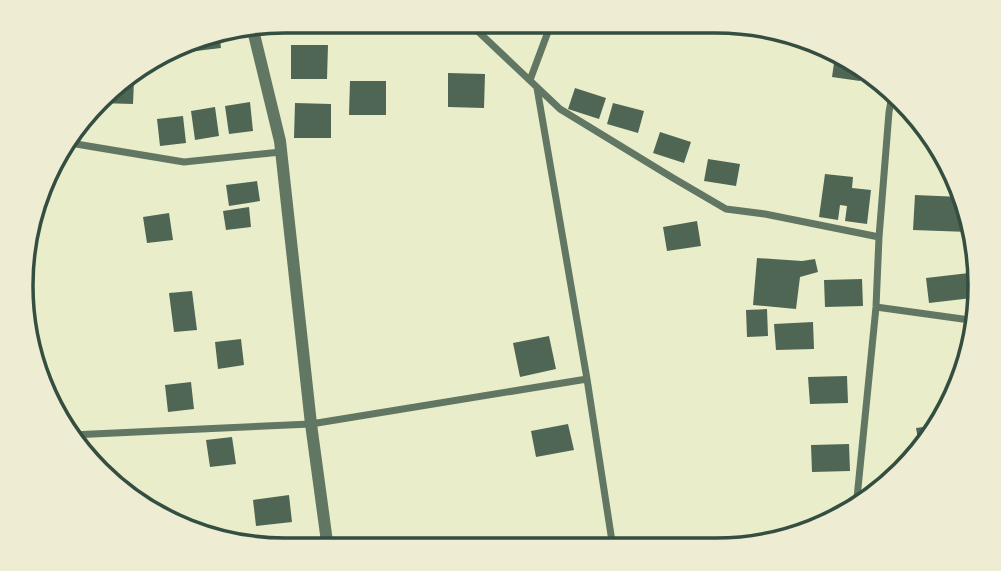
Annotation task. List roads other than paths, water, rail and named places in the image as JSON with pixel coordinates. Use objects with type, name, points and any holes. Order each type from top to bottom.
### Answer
[{"type":"street","points":[[480,33],[560,109],[726,209],[765,214],[879,237]]},
{"type":"street","points":[[530,80],[547,34]]},
{"type":"street","points":[[254,35],[281,152],[326,537]]},
{"type":"street","points":[[537,87],[611,538]]},
{"type":"street","points":[[857,494],[876,307],[890,104]]},
{"type":"street","points":[[77,144],[184,162],[281,152]]},
{"type":"street","points":[[876,307],[966,319]]},
{"type":"street","points":[[82,435],[311,424],[587,379]]}]
